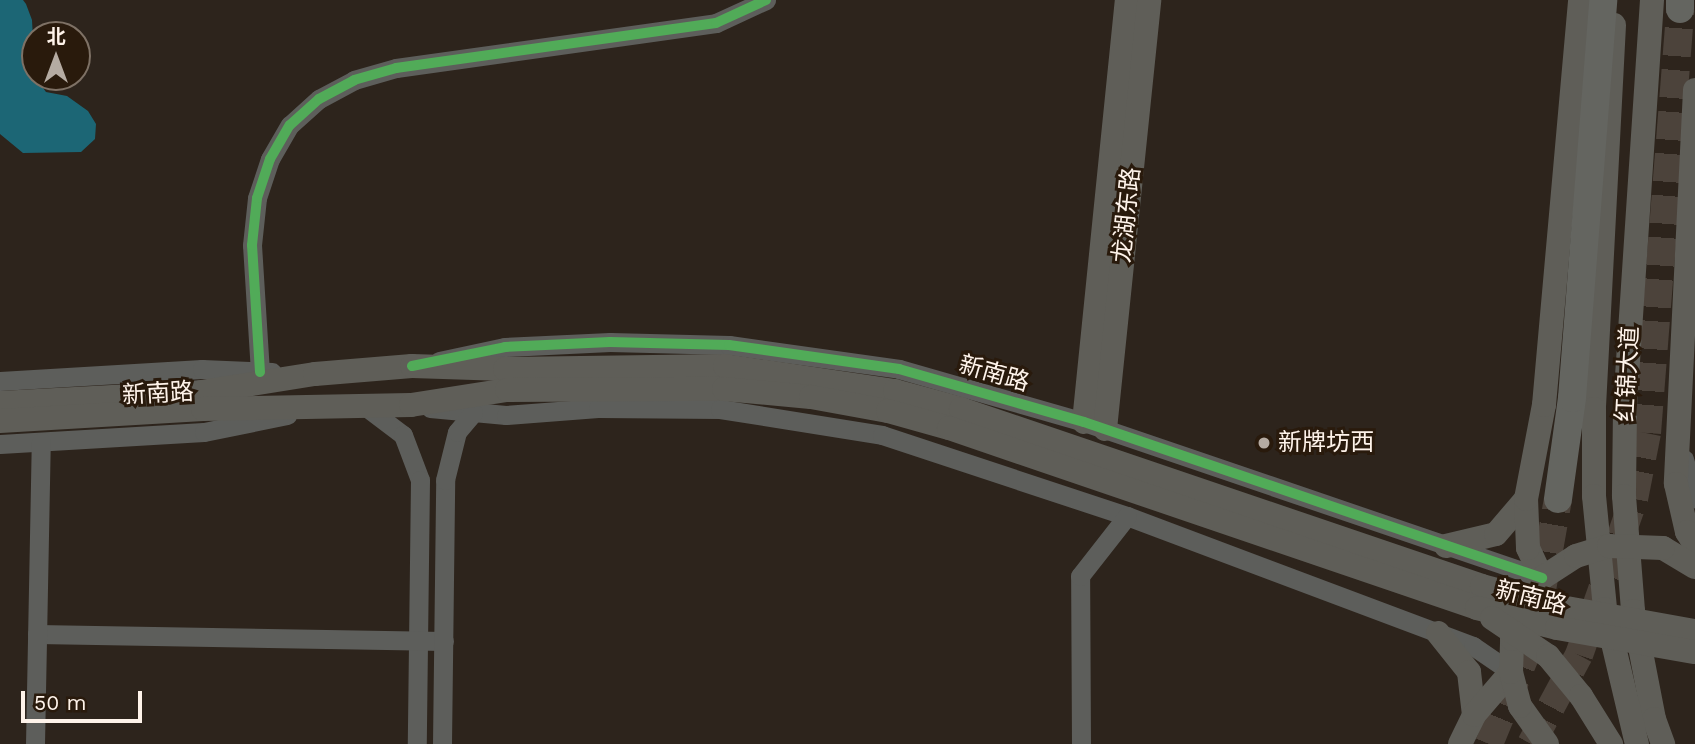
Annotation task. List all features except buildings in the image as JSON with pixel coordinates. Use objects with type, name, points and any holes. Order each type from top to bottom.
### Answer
[{"type":"highway","points":[[1558,499],[1572,398],[1603,0]]},
{"type":"main road","name":"龙湖东路","points":[[1094,426],[1127,0]]},
{"type":"main road","name":"龙湖东路","points":[[1094,426],[1149,0]]},
{"type":"main road","points":[[1542,579],[1528,548],[1526,499],[1544,405],[1580,0]]},
{"type":"main road","name":"红锦大道","points":[[1616,0],[1594,409],[1594,496],[1605,609],[1637,744]]},
{"type":"main road","name":"红锦大道","points":[[1652,0],[1625,409],[1623,496],[1633,611],[1654,719],[1663,744]]},
{"type":"main road","points":[[1695,90],[1676,484],[1687,532],[1695,545]]},
{"type":"main road","name":"新南路","points":[[0,421],[202,401],[315,374],[412,366],[506,379],[724,389],[811,397],[888,411],[963,433],[1477,608],[1632,632]]},
{"type":"main road","name":"新南路","points":[[0,402],[202,401],[314,410],[411,405],[506,379],[725,366],[895,391],[961,409],[1482,586],[1632,632]]},
{"type":"main road","points":[[1446,546],[1496,534],[1526,499]]},
{"type":"main road","points":[[1547,744],[1520,706],[1511,672],[1512,639],[1519,611],[1542,579],[1576,556],[1609,546],[1663,548],[1695,567]]},
{"type":"main road","points":[[1477,608],[1548,656],[1611,744]]},
{"type":"main road","points":[[1632,632],[1695,631]]},
{"type":"main road","points":[[1632,632],[1695,652]]},
{"type":"main road","points":[[1437,633],[1469,672],[1474,715]]},
{"type":"main road","points":[[1460,744],[1474,715],[1511,672]]},
{"type":"street","points":[[260,372],[252,244],[257,198],[270,159],[290,125],[319,99],[355,80],[396,68],[716,23],[766,0]]},
{"type":"street","name":"新南路","points":[[412,366],[505,346],[610,342],[729,345],[899,369],[1094,426],[1542,579]]},
{"type":"street","name":"新南路","points":[[0,381],[202,369],[315,374]]},
{"type":"street","name":"新南路","points":[[411,405],[473,413],[720,409],[804,419],[940,451],[1127,516],[1473,646],[1511,672]]},
{"type":"street","points":[[366,407],[403,435],[420,480],[417,744]]},
{"type":"street","name":"新南路","points":[[0,444],[204,432],[314,410]]},
{"type":"street","points":[[442,744],[447,468],[457,432],[473,413]]},
{"type":"street","points":[[1678,425],[1687,481],[1695,498]]},
{"type":"street","points":[[35,744],[41,442]]},
{"type":"street","points":[[1081,744],[1080,576],[1127,516]]},
{"type":"street","points":[[37,634],[444,641]]},
{"type":"water","points":[[0,0],[23,0],[32,21],[21,21],[21,91],[45,91],[67,96],[88,111],[96,124],[95,139],[81,152],[23,153],[0,134]]},
{"type":"tunnel","points":[[1531,744],[1579,655],[1634,499],[1647,433],[1680,9]]},
{"type":"tunnel","points":[[1489,744],[1534,635],[1558,499]]},
{"type":"cycle path","points":[[260,372],[252,245],[257,198],[270,159],[290,125],[319,99],[354,80],[396,68],[716,23],[766,0]]},
{"type":"cycle path","points":[[412,366],[505,347],[610,342],[729,345],[899,369],[1084,422],[1542,578]]},
{"type":"place","name":"新牌坊西","points":[[1264,443]]}]
